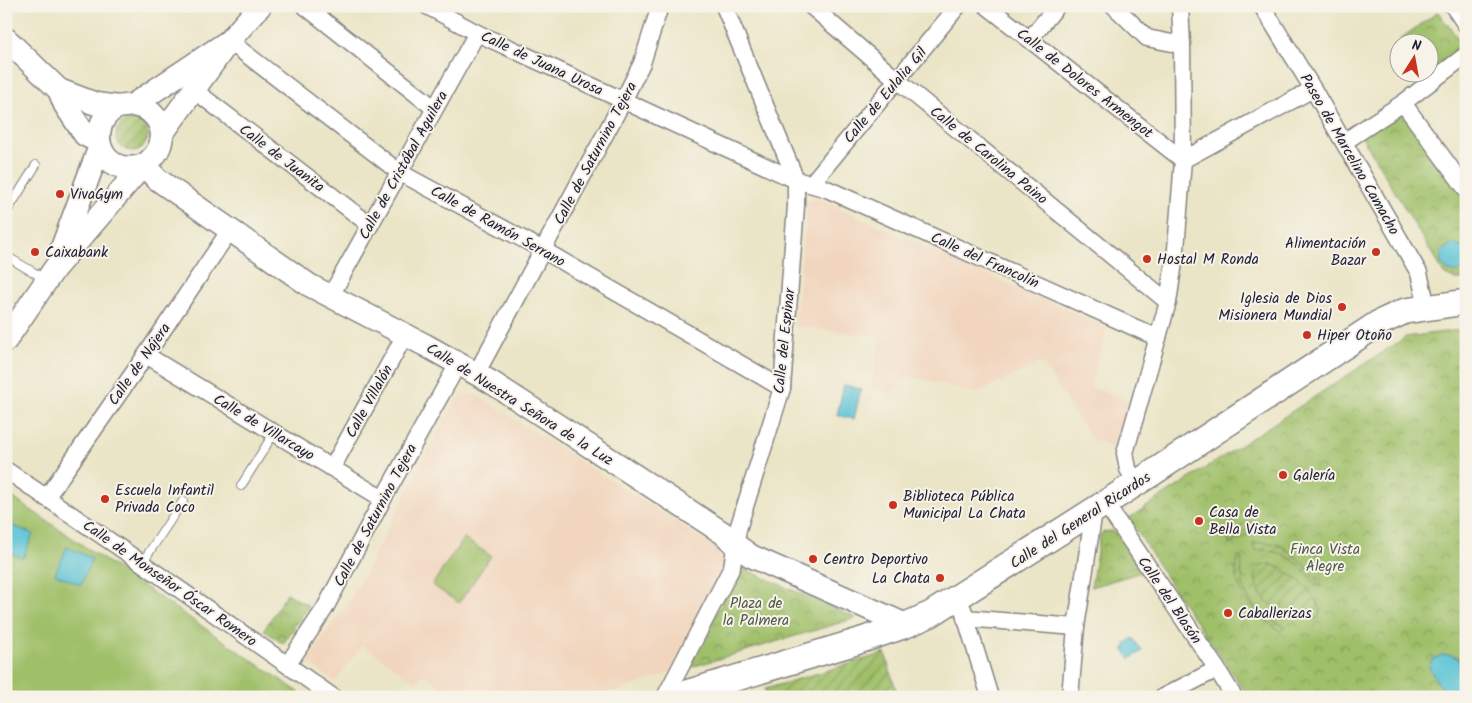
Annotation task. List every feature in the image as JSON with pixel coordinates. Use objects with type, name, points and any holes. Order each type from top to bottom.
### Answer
[{"type":"main road","name":"Calle del General Ricardos","points":[[673,697],[906,625],[932,614],[962,607],[1100,507],[1379,323],[1405,311],[1466,302]]},
{"type":"street","points":[[162,134],[229,41],[260,6]]},
{"type":"street","points":[[305,6],[434,108]]},
{"type":"street","name":"Calle de Juana Urosa","points":[[427,6],[477,33],[804,182]]},
{"type":"street","name":"Calle de Saturnino Tejera","points":[[288,664],[325,608],[383,499],[543,250],[642,63],[660,6]]},
{"type":"street","name":"Calle del Espinar","points":[[665,697],[732,567],[738,529],[782,388],[796,206],[804,182],[724,6]]},
{"type":"street","name":"Calle de Carolina Paino","points":[[811,6],[897,80],[1168,302]]},
{"type":"street","name":"Calle de Eulalia Gil","points":[[804,182],[897,80],[958,6]]},
{"type":"street","name":"Calle de Dolores Armengot","points":[[987,6],[1183,160]]},
{"type":"street","points":[[1030,39],[1057,6]]},
{"type":"street","points":[[1114,6],[1147,38],[1182,45]]},
{"type":"street","points":[[1136,483],[1128,469],[1125,453],[1168,302],[1176,249],[1183,160],[1180,6]]},
{"type":"street","points":[[1453,6],[1466,25]]},
{"type":"street","name":"Paseo de Marcelino Camacho","points":[[1266,8],[1419,273],[1428,307]]},
{"type":"street","name":"Calle de Cristóbal Aguilera","points":[[330,297],[477,33]]},
{"type":"street","points":[[6,39],[59,90],[96,104],[126,106],[147,110],[157,120],[162,134],[158,153],[143,166],[51,274],[6,340]]},
{"type":"street","points":[[143,166],[130,168],[117,165],[106,157],[99,144],[98,134],[101,123],[108,114],[126,106],[229,41]]},
{"type":"street","name":"Calle de Ramón Serrano","points":[[229,41],[399,172],[543,250],[782,388]]},
{"type":"street","points":[[1344,142],[1404,102],[1466,55]]},
{"type":"street","points":[[1183,160],[1313,89]]},
{"type":"street","points":[[59,90],[65,105],[85,135],[99,144]]},
{"type":"street","name":"Calle de Juanita","points":[[194,90],[370,225]]},
{"type":"street","points":[[1404,102],[1466,189]]},
{"type":"street","points":[[51,274],[99,144]]},
{"type":"street","name":"Calle de Nuestra Señora de la Luz","points":[[143,166],[157,179],[309,285],[467,369],[723,533],[736,546],[751,556],[906,625]]},
{"type":"street","name":"Calle del Francolín","points":[[804,182],[827,189],[1158,338]]},
{"type":"street","name":"Calle de Nájera","points":[[46,498],[146,355],[230,230]]},
{"type":"street","name":"Calle Villalón","points":[[332,468],[405,335]]},
{"type":"street","name":"Calle de Villarcayo","points":[[146,355],[383,499]]},
{"type":"street","name":"Calle de Monseñor Óscar Romero","points":[[6,470],[288,664],[327,695]]},
{"type":"street","points":[[1070,697],[1076,627],[1100,507]]},
{"type":"street","name":"Calle del Blasón","points":[[1100,507],[1217,669],[1234,697]]},
{"type":"street","points":[[990,697],[962,607],[1076,627]]},
{"type":"street","points":[[1163,697],[1217,669]]},
{"type":"lane","points":[[6,213],[36,165]]},
{"type":"lane","points":[[6,256],[51,274]]},
{"type":"lane","points":[[241,486],[274,433]]},
{"type":"lane","points":[[142,563],[184,501]]},
{"type":"shaded area","points":[[816,198],[1107,328],[1090,387],[1128,400],[1115,450],[1091,438],[1042,362],[974,394],[908,376],[891,393],[870,389],[881,337],[794,326],[808,202]]},
{"type":"shaded area","points":[[463,395],[476,395],[718,549],[723,566],[670,672],[660,677],[596,697],[431,697],[439,685],[423,674],[417,683],[362,645],[335,682],[306,661],[351,599],[454,403]]},
{"type":"green space","points":[[1438,12],[1466,49],[1440,73],[1440,32],[1410,32]]},
{"type":"green space","points":[[1402,107],[1466,196],[1466,279],[1455,280],[1444,274],[1361,135]]},
{"type":"green space","points":[[132,119],[144,123],[148,135],[144,147],[132,151],[120,147],[116,135],[120,123]]},
{"type":"green space","name":"Finca Vista Alegre","points":[[1466,329],[1466,697],[1249,697],[1178,596],[1129,518],[1406,337]]},
{"type":"green space","points":[[6,493],[306,697],[6,697]]},
{"type":"green space","points":[[1246,522],[1253,522],[1255,524],[1251,531],[1244,537],[1229,544],[1228,537]]},
{"type":"green space","points":[[1110,531],[1116,532],[1142,572],[1091,587],[1100,535]]},
{"type":"green space","points":[[464,538],[491,556],[459,603],[432,585]]},
{"type":"green space","points":[[1253,543],[1270,543],[1285,548],[1306,566],[1322,586],[1317,586],[1304,570],[1291,559],[1276,553],[1255,550]]},
{"type":"green space","points":[[1238,556],[1242,559],[1243,584],[1251,602],[1265,615],[1286,627],[1279,631],[1246,599],[1237,580]]},
{"type":"green space","points":[[1271,564],[1287,572],[1307,588],[1321,610],[1317,619],[1283,611],[1262,596],[1256,582],[1256,574],[1260,566]]},
{"type":"green space","name":"Plaza de la Palmera","points":[[740,567],[856,618],[688,668]]},
{"type":"green space","points":[[287,593],[308,607],[283,644],[264,630]]},
{"type":"green space","points":[[885,653],[898,697],[767,697],[765,689]]},
{"type":"water","points":[[1453,244],[1466,249],[1466,267],[1452,272],[1446,269],[1441,259],[1442,253],[1446,248]]},
{"type":"water","points":[[844,385],[861,389],[854,419],[837,415]]},
{"type":"water","points":[[6,523],[33,534],[23,558],[6,551]]},
{"type":"water","points":[[67,547],[92,558],[81,585],[55,574]]},
{"type":"water","points":[[1133,638],[1142,651],[1130,659],[1123,649],[1127,647],[1125,644]]},
{"type":"water","points":[[1441,655],[1450,655],[1458,658],[1460,664],[1459,677],[1466,697],[1449,697],[1437,682],[1429,667],[1432,660]]},
{"type":"place","name":"VivaGym","points":[[60,194]]},
{"type":"place","name":"Caixabank","points":[[35,252]]},
{"type":"place","name":"Alimentación Bazar","points":[[1376,252]]},
{"type":"place","name":"Hostal M Ronda","points":[[1147,259]]},
{"type":"place","name":"Iglesia de Dios Misionera Mundial","points":[[1342,307]]},
{"type":"place","name":"Hiper Otoño","points":[[1307,335]]},
{"type":"place","name":"Galería","points":[[1283,475]]},
{"type":"place","name":"Escuela Infantil Privada Coco","points":[[105,499]]},
{"type":"place","name":"Biblioteca Pública Municipal La Chata","points":[[893,505]]},
{"type":"place","name":"Casa de Bella Vista","points":[[1199,521]]},
{"type":"place","name":"Centro Deportivo","points":[[813,559]]},
{"type":"place","name":"La Chata","points":[[940,578]]},
{"type":"place","name":"Caballerizas","points":[[1228,613]]}]
